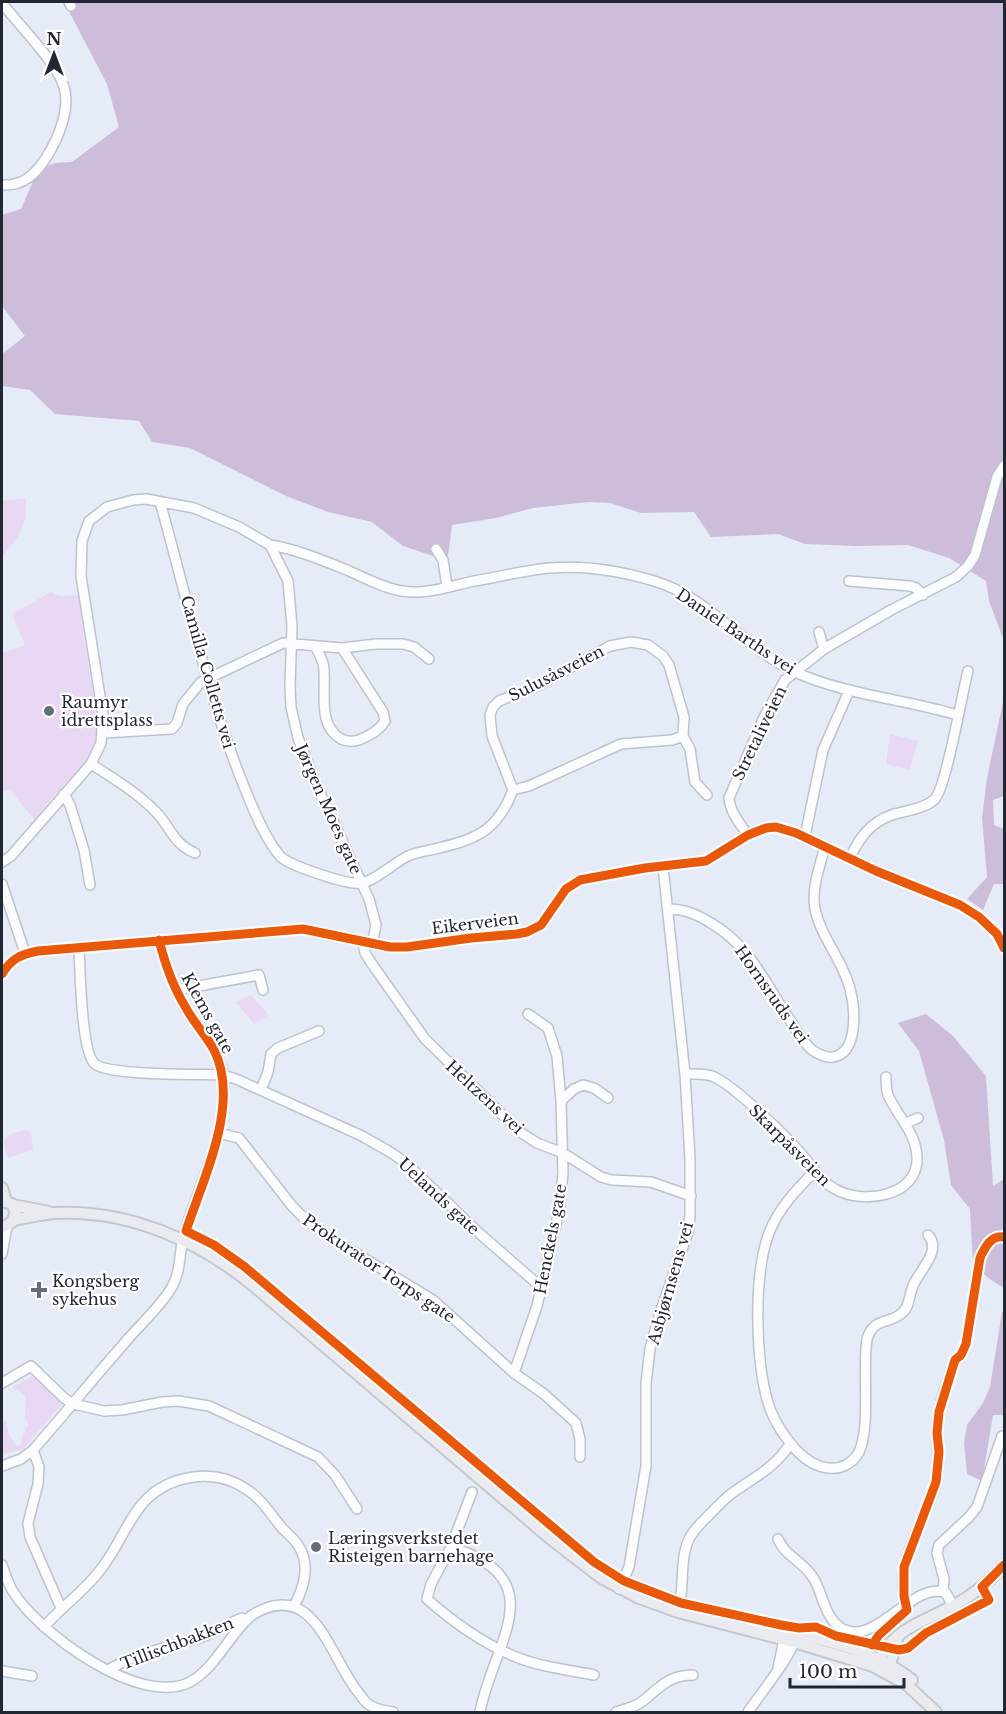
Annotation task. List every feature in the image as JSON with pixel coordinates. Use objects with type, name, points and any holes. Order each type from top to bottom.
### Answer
[{"type":"main road","points":[[2,1188],[7,1203],[16,1212],[8,1225]]},
{"type":"main road","points":[[7,1203],[53,1213],[84,1213],[112,1217],[154,1228],[215,1257],[247,1280],[590,1571],[619,1589],[678,1612],[790,1638],[855,1659],[883,1664],[923,1690],[943,1713]]},
{"type":"main road","points":[[8,1225],[53,1213]]},
{"type":"main road","points":[[883,1664],[897,1636],[912,1625],[953,1606],[982,1587],[1005,1565]]},
{"type":"main road","points":[[883,1664],[913,1689],[936,1713]]},
{"type":"street","points":[[2,3],[56,70],[66,95],[59,133],[37,172],[20,183],[2,185]]},
{"type":"street","name":"Stretaliveien","points":[[748,835],[730,806],[731,790],[775,695],[785,680],[824,649],[891,610],[956,577],[975,555],[997,477],[1005,466]]},
{"type":"street","points":[[2,862],[11,856],[91,764],[98,752],[103,733],[99,691],[81,576],[82,541],[89,521],[106,507],[146,499],[194,508],[215,515],[270,545]]},
{"type":"street","name":"Camilla Colletts vei","points":[[159,502],[230,753],[251,804],[278,854],[289,864],[346,882],[362,883]]},
{"type":"street","name":"Daniel Barths vei","points":[[270,545],[286,548],[368,580],[404,591],[430,590],[552,568],[608,570],[655,581],[681,592],[794,672],[849,691],[897,699],[957,715]]},
{"type":"street","name":"Jørgen Moes gate","points":[[270,545],[288,581],[291,596],[290,687],[291,707],[298,738],[316,784],[369,899],[376,925],[367,943]]},
{"type":"street","points":[[436,549],[443,560],[447,587]]},
{"type":"street","points":[[849,581],[910,586],[923,594]]},
{"type":"street","points":[[819,632],[824,649]]},
{"type":"street","name":"Sulusåsveien","points":[[513,790],[492,736],[490,724],[493,707],[500,701],[537,686],[610,646],[631,642],[648,645],[663,656],[674,678],[684,717],[683,736],[690,749],[695,782],[707,795]]},
{"type":"street","points":[[103,733],[172,729],[177,723],[183,704],[201,682],[273,647],[292,643],[342,648],[376,644],[404,645],[414,647],[429,659]]},
{"type":"street","points":[[315,646],[323,664],[325,711],[330,728],[338,738],[347,742],[375,732],[385,721],[383,712],[342,648]]},
{"type":"street","points":[[850,858],[865,832],[883,817],[911,810],[934,800],[940,790],[946,769],[968,671]]},
{"type":"street","points":[[805,836],[823,750],[849,691]]},
{"type":"street","points":[[362,883],[414,854],[456,844],[484,832],[500,818],[513,790],[530,786],[621,744],[672,740],[683,736]]},
{"type":"street","points":[[91,764],[137,795],[164,820],[178,843],[195,854]]},
{"type":"street","points":[[64,794],[70,805],[84,850],[90,885]]},
{"type":"street","name":"Eikerveien","points":[[25,953],[303,929],[390,947],[527,932],[541,925],[566,889],[580,880],[706,861],[748,835],[776,827],[805,836],[876,871],[960,905],[979,917],[997,934],[1005,948]]},
{"type":"street","name":"Hornsruds vei","points":[[668,909],[681,909],[693,913],[728,934],[741,946],[762,975],[803,1040],[814,1051],[822,1055],[831,1057],[842,1054],[849,1044],[852,1033],[851,992],[815,908],[815,888],[825,846]]},
{"type":"street","name":"Asbjørnsens vei","points":[[619,1589],[628,1567],[646,1466],[646,1383],[649,1358],[659,1316],[688,1232],[691,1196],[685,1074],[663,867]]},
{"type":"street","points":[[2,884],[25,953],[8,963],[2,974]]},
{"type":"street","name":"Klems gate","points":[[33,1450],[100,1370],[158,1306],[172,1286],[178,1272],[183,1240],[218,1133],[222,1112],[223,1075],[213,1048],[186,1009],[169,973],[159,940]]},
{"type":"street","name":"Heltzens vei","points":[[367,943],[365,953],[408,1018],[439,1054],[520,1132],[537,1143],[563,1153],[601,1176],[612,1180],[651,1182],[691,1196]]},
{"type":"street","name":"Uelands gate","points":[[80,947],[81,999],[89,1055],[96,1066],[105,1070],[223,1075],[362,1136],[405,1162],[480,1234],[541,1287]]},
{"type":"street","name":"Klems gate","points":[[177,990],[259,975],[263,990]]},
{"type":"street","name":"Henckels gate","points":[[514,1373],[537,1306],[559,1211],[563,1153],[557,1056],[548,1028],[528,1014]]},
{"type":"street","points":[[261,1090],[268,1072],[271,1054],[278,1048],[318,1031]]},
{"type":"street","name":"Skarpåsveien","points":[[685,1074],[707,1075],[728,1086],[794,1146],[827,1184],[849,1196],[863,1198],[889,1194],[901,1187],[909,1179],[916,1166],[915,1147],[906,1124],[887,1094],[886,1077]]},
{"type":"street","points":[[561,1101],[574,1089],[583,1085],[594,1088],[608,1098]]},
{"type":"street","points":[[906,1124],[918,1118]]},
{"type":"street","name":"Prokurator Torps gate","points":[[218,1133],[239,1138],[291,1206],[306,1220],[334,1240],[433,1300],[514,1373],[544,1394],[576,1423],[580,1438],[580,1457]]},
{"type":"street","points":[[814,1171],[781,1209],[773,1222],[758,1281],[763,1378],[771,1410],[790,1444],[812,1464],[840,1468],[854,1460],[862,1442],[864,1429],[865,1349],[869,1333],[878,1323],[901,1315],[906,1310],[912,1287],[931,1254],[932,1238],[928,1235]]},
{"type":"street","points":[[2,1254],[8,1225]]},
{"type":"street","points":[[907,1604],[904,1596],[904,1567],[936,1482],[939,1412],[955,1360],[961,1355],[966,1344],[980,1258],[984,1248],[993,1238],[1005,1237]]},
{"type":"street","points":[[2,1383],[31,1366],[73,1404],[104,1411],[178,1401],[209,1406],[318,1457],[334,1475],[357,1509]]},
{"type":"street","points":[[943,1591],[944,1579],[937,1553],[939,1545],[977,1507],[996,1459],[1002,1436]]},
{"type":"street","points":[[678,1612],[686,1548],[690,1537],[728,1496],[765,1473],[784,1454],[790,1444]]},
{"type":"street","points":[[2,1466],[21,1459],[33,1450],[39,1467],[38,1484],[28,1523],[30,1537],[61,1608]]},
{"type":"street","points":[[44,1627],[103,1568],[142,1504],[152,1495],[176,1481],[192,1476],[210,1476],[233,1481],[248,1490],[262,1502],[298,1545],[304,1562],[305,1579],[294,1606]]},
{"type":"street","points":[[472,1492],[451,1547],[423,1596],[445,1615],[517,1658],[594,1675]]},
{"type":"street","points":[[778,1539],[786,1553],[811,1575],[828,1613],[845,1630],[856,1632],[868,1628],[930,1592],[943,1591],[948,1594],[953,1606]]},
{"type":"street","points":[[451,1547],[488,1565],[506,1585],[512,1603],[511,1617],[480,1713]]},
{"type":"street","points":[[2,1565],[12,1590],[52,1635],[108,1670],[152,1687],[168,1688],[190,1682],[204,1670],[246,1620],[262,1609],[274,1606],[294,1606],[310,1616],[316,1623],[353,1686],[372,1710],[393,1713]]},
{"type":"street","name":"Tillischbakken","points":[[108,1670],[154,1649],[197,1639],[242,1618],[246,1620]]},
{"type":"street","points":[[748,1713],[778,1668],[790,1638]]},
{"type":"street","points":[[2,1671],[32,1676]]},
{"type":"street","points":[[616,1713],[641,1702],[662,1683],[685,1675],[693,1675]]},
{"type":"shaded area","points":[[64,2],[1004,2],[1004,641],[989,601],[986,581],[949,558],[908,545],[805,544],[778,534],[711,537],[694,512],[641,513],[610,503],[589,502],[533,508],[496,518],[452,525],[448,556],[436,557],[403,546],[372,522],[328,512],[286,496],[190,448],[152,442],[139,421],[55,414],[30,390],[2,386],[2,354],[25,336],[2,306],[2,215],[21,209],[38,170],[55,163],[72,162],[119,127],[107,84]]},
{"type":"shaded area","points":[[26,498],[26,518],[17,538],[2,557],[2,501]]},
{"type":"shaded area","name":"Raumyr idrettsplass","points":[[51,592],[60,596],[79,595],[95,704],[97,734],[89,759],[49,801],[35,820],[10,790],[2,792],[2,653],[25,645],[12,614]]},
{"type":"shaded area","points":[[1004,697],[1004,796],[993,800],[994,825],[1004,829],[1004,884],[994,884],[983,910],[967,899],[987,877],[982,818],[987,778]]},
{"type":"shaded area","points":[[890,734],[918,741],[910,770],[886,764]]},
{"type":"shaded area","points":[[251,995],[269,1015],[254,1024],[236,1002]]},
{"type":"shaded area","points":[[926,1014],[953,1036],[986,1076],[993,1186],[1004,1179],[1004,1288],[973,1265],[970,1209],[951,1185],[944,1140],[919,1051],[898,1023]]},
{"type":"shaded area","points":[[25,1130],[31,1133],[33,1150],[8,1158],[6,1138],[13,1133]]},
{"type":"shaded area","points":[[1002,1312],[1004,1312],[1004,1415],[993,1415],[982,1481],[967,1474],[964,1443],[967,1425],[983,1403],[990,1387]]},
{"type":"shaded area","points":[[34,1375],[57,1397],[61,1405],[23,1449],[2,1454],[2,1421],[6,1421],[9,1435],[17,1446],[22,1443],[23,1433],[26,1432],[25,1428],[28,1426],[25,1416],[26,1396],[14,1390],[13,1387]]},
{"type":"cycle path","points":[[2,974],[17,958],[38,951],[303,929],[390,947],[517,934],[541,925],[566,889],[580,880],[645,868],[706,861],[748,835],[776,827],[796,833],[876,871],[960,905],[979,917],[997,934],[1004,948]]},
{"type":"cycle path","points":[[159,940],[177,992],[214,1050],[221,1071],[223,1093],[216,1141],[186,1231],[214,1245],[245,1267],[594,1562],[624,1581],[681,1603],[781,1625],[799,1628],[816,1627],[836,1636],[899,1650],[908,1648],[926,1633],[989,1600],[982,1587],[1004,1565]]},
{"type":"cycle path","points":[[872,1645],[879,1635],[907,1610],[904,1596],[904,1567],[936,1482],[939,1412],[955,1360],[961,1355],[966,1344],[980,1258],[992,1240],[1004,1237]]},
{"type":"place","name":"Raumyr idrettsplass","points":[[49,711]]},
{"type":"place","name":"Kongsberg sykehus","points":[[39,1290]]},
{"type":"place","name":"Læringsverkstedet Risteigen barnehage","points":[[316,1547]]}]
